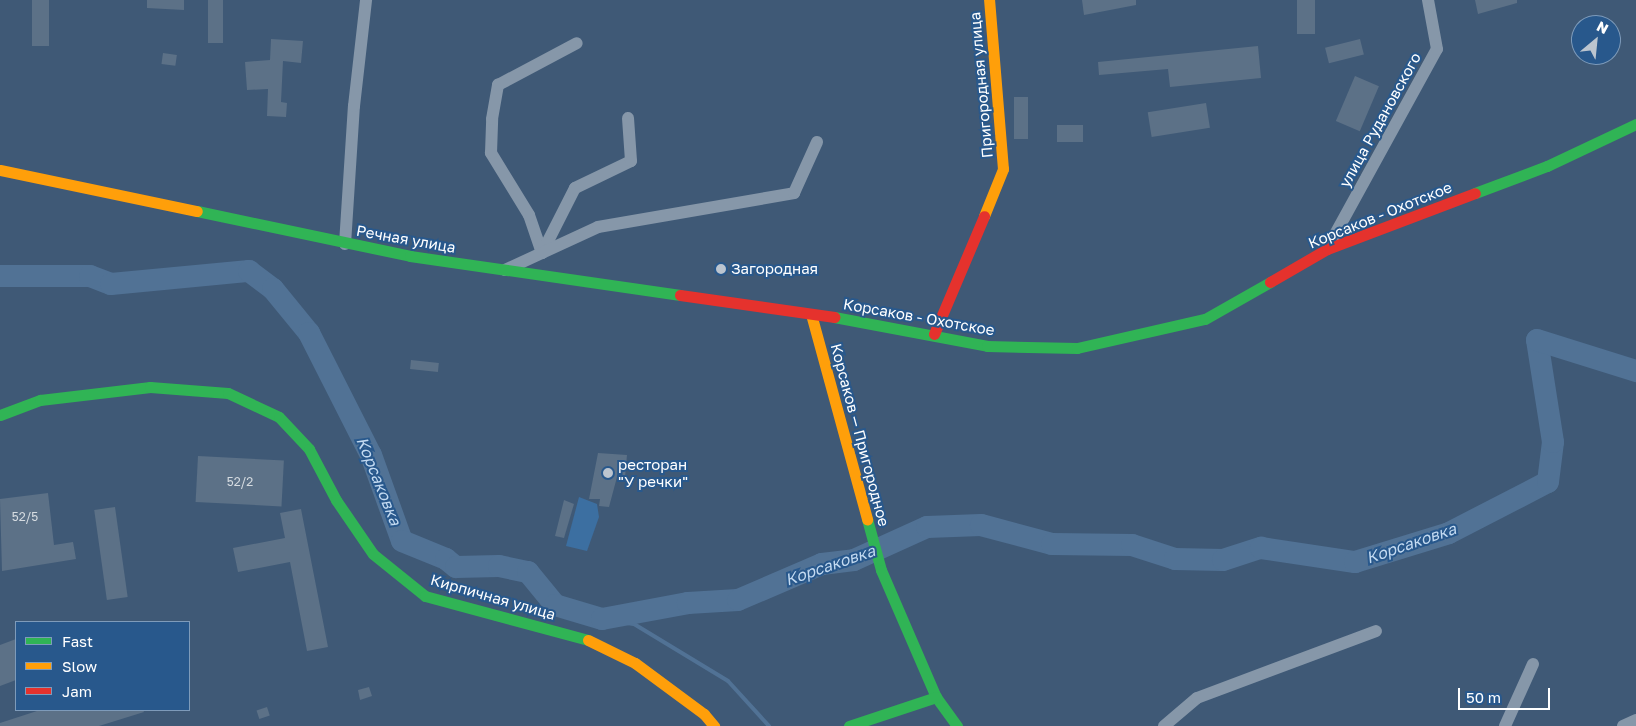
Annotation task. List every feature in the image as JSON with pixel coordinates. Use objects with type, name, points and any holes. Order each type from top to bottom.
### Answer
[{"type":"street","points":[[345,244],[354,106],[366,0]]},
{"type":"street","name":"Пригородная улица","points":[[934,334],[1003,169],[989,0]]},
{"type":"street","name":"улица Рудановского","points":[[1327,249],[1437,49],[1428,0]]},
{"type":"street","points":[[542,253],[529,215],[491,153],[492,119],[498,86],[577,43]]},
{"type":"street","points":[[542,253],[575,188],[631,161],[628,118]]},
{"type":"street","name":"Корсаков - Охотское","points":[[811,314],[934,334],[987,346],[1076,348],[1205,319],[1327,249],[1547,166],[1636,124]]},
{"type":"street","points":[[505,270],[598,227],[794,192],[817,142]]},
{"type":"street","name":"Речная улица","points":[[0,170],[345,244],[505,270],[811,314]]},
{"type":"street","name":"Корсаков — Пригородное","points":[[811,314],[881,570],[936,697],[957,726]]},
{"type":"street","name":"Кирпичная улица","points":[[0,415],[40,400],[150,386],[228,393],[278,417],[309,449],[336,500],[373,554],[425,596],[577,635],[635,663],[704,714],[714,726]]},
{"type":"street","points":[[1164,726],[1197,698],[1376,630]]},
{"type":"street","points":[[1505,726],[1533,664]]},
{"type":"street","points":[[849,726],[936,697]]},
{"type":"street","points":[[1623,726],[1636,720]]},
{"type":"shaded area","points":[[579,497],[597,504],[599,517],[587,551],[566,546]]},
{"type":"building","points":[[32,0],[49,0],[49,46],[32,46]]},
{"type":"building","points":[[147,0],[184,0],[184,10],[147,8]]},
{"type":"building","points":[[208,0],[223,0],[223,43],[208,43]]},
{"type":"building","points":[[1082,0],[1136,0],[1136,5],[1084,15]]},
{"type":"building","points":[[1297,0],[1315,0],[1315,34],[1297,34]]},
{"type":"building","points":[[1475,0],[1517,0],[1517,3],[1478,14]]},
{"type":"building","points":[[271,39],[303,41],[301,63],[283,61],[281,102],[287,103],[286,117],[267,116],[268,89],[247,90],[245,62],[270,60]]},
{"type":"building","points":[[1360,39],[1364,55],[1329,63],[1325,48]]},
{"type":"building","points":[[1258,46],[1261,78],[1170,87],[1168,69],[1099,75],[1098,62]]},
{"type":"building","points":[[163,53],[177,55],[175,66],[161,64]]},
{"type":"building","points":[[1355,76],[1379,86],[1360,131],[1336,121]]},
{"type":"building","points":[[1014,97],[1028,97],[1028,139],[1014,139]]},
{"type":"building","points":[[1206,103],[1210,128],[1152,137],[1148,112]]},
{"type":"building","points":[[1057,125],[1083,125],[1083,142],[1057,142]]},
{"type":"building","points":[[411,360],[439,363],[438,372],[410,369]]},
{"type":"building","name":"ресторан \"У речки\"","points":[[598,453],[627,455],[625,477],[617,477],[609,507],[599,506],[600,499],[589,499]]},
{"type":"building","points":[[198,456],[284,461],[281,506],[196,502]]},
{"type":"building","points":[[48,493],[54,545],[73,542],[76,559],[2,571],[0,499]]},
{"type":"building","points":[[564,500],[574,504],[564,538],[555,536]]},
{"type":"building","points":[[115,507],[128,597],[107,600],[94,510]]},
{"type":"building","points":[[301,509],[328,647],[307,651],[290,562],[238,572],[233,548],[285,538],[280,513]]},
{"type":"building","points":[[15,639],[15,680],[0,686],[0,645]]},
{"type":"building","points":[[369,687],[372,696],[360,700],[358,690]]},
{"type":"building","points":[[267,707],[270,716],[259,719],[257,710]]},
{"type":"building","points":[[37,711],[144,712],[99,726],[0,726],[0,723]]},
{"type":"waterway","name":"Корсаковка","points":[[0,276],[90,276],[111,284],[249,271],[273,289],[309,333],[371,455],[402,541],[446,559],[456,567],[499,566],[528,572],[555,605],[602,619],[688,603],[738,600],[822,564],[854,560],[927,527],[981,525],[1052,544],[1132,545],[1175,559],[1223,560],[1261,548],[1355,562],[1449,533],[1548,482],[1553,442],[1537,340],[1636,371]]},
{"type":"waterway","points":[[602,619],[634,624],[728,681],[769,726]]},
{"type":"traffic: fast","points":[[1475,193],[1547,166],[1636,124]]},
{"type":"traffic: fast","points":[[197,211],[410,256],[680,295]]},
{"type":"traffic: fast","points":[[834,317],[987,346],[1077,348],[1205,319],[1270,282]]},
{"type":"traffic: fast","points":[[0,415],[40,400],[150,387],[228,393],[279,417],[309,449],[336,500],[373,554],[425,596],[588,640]]},
{"type":"traffic: fast","points":[[867,519],[881,570],[936,697],[957,726]]},
{"type":"traffic: fast","points":[[849,726],[936,697]]},
{"type":"traffic: slow","points":[[984,216],[1003,169],[989,0]]},
{"type":"traffic: slow","points":[[0,170],[197,211]]},
{"type":"traffic: slow","points":[[811,314],[867,519]]},
{"type":"traffic: slow","points":[[588,640],[635,663],[704,714],[714,726]]},
{"type":"traffic: jam","points":[[1270,282],[1327,249],[1475,193]]},
{"type":"traffic: jam","points":[[934,334],[984,216]]},
{"type":"traffic: jam","points":[[680,295],[834,317]]},
{"type":"place","name":"Загородная","points":[[721,269]]},
{"type":"place","name":"ресторан \"У речки\"","points":[[608,473]]}]
